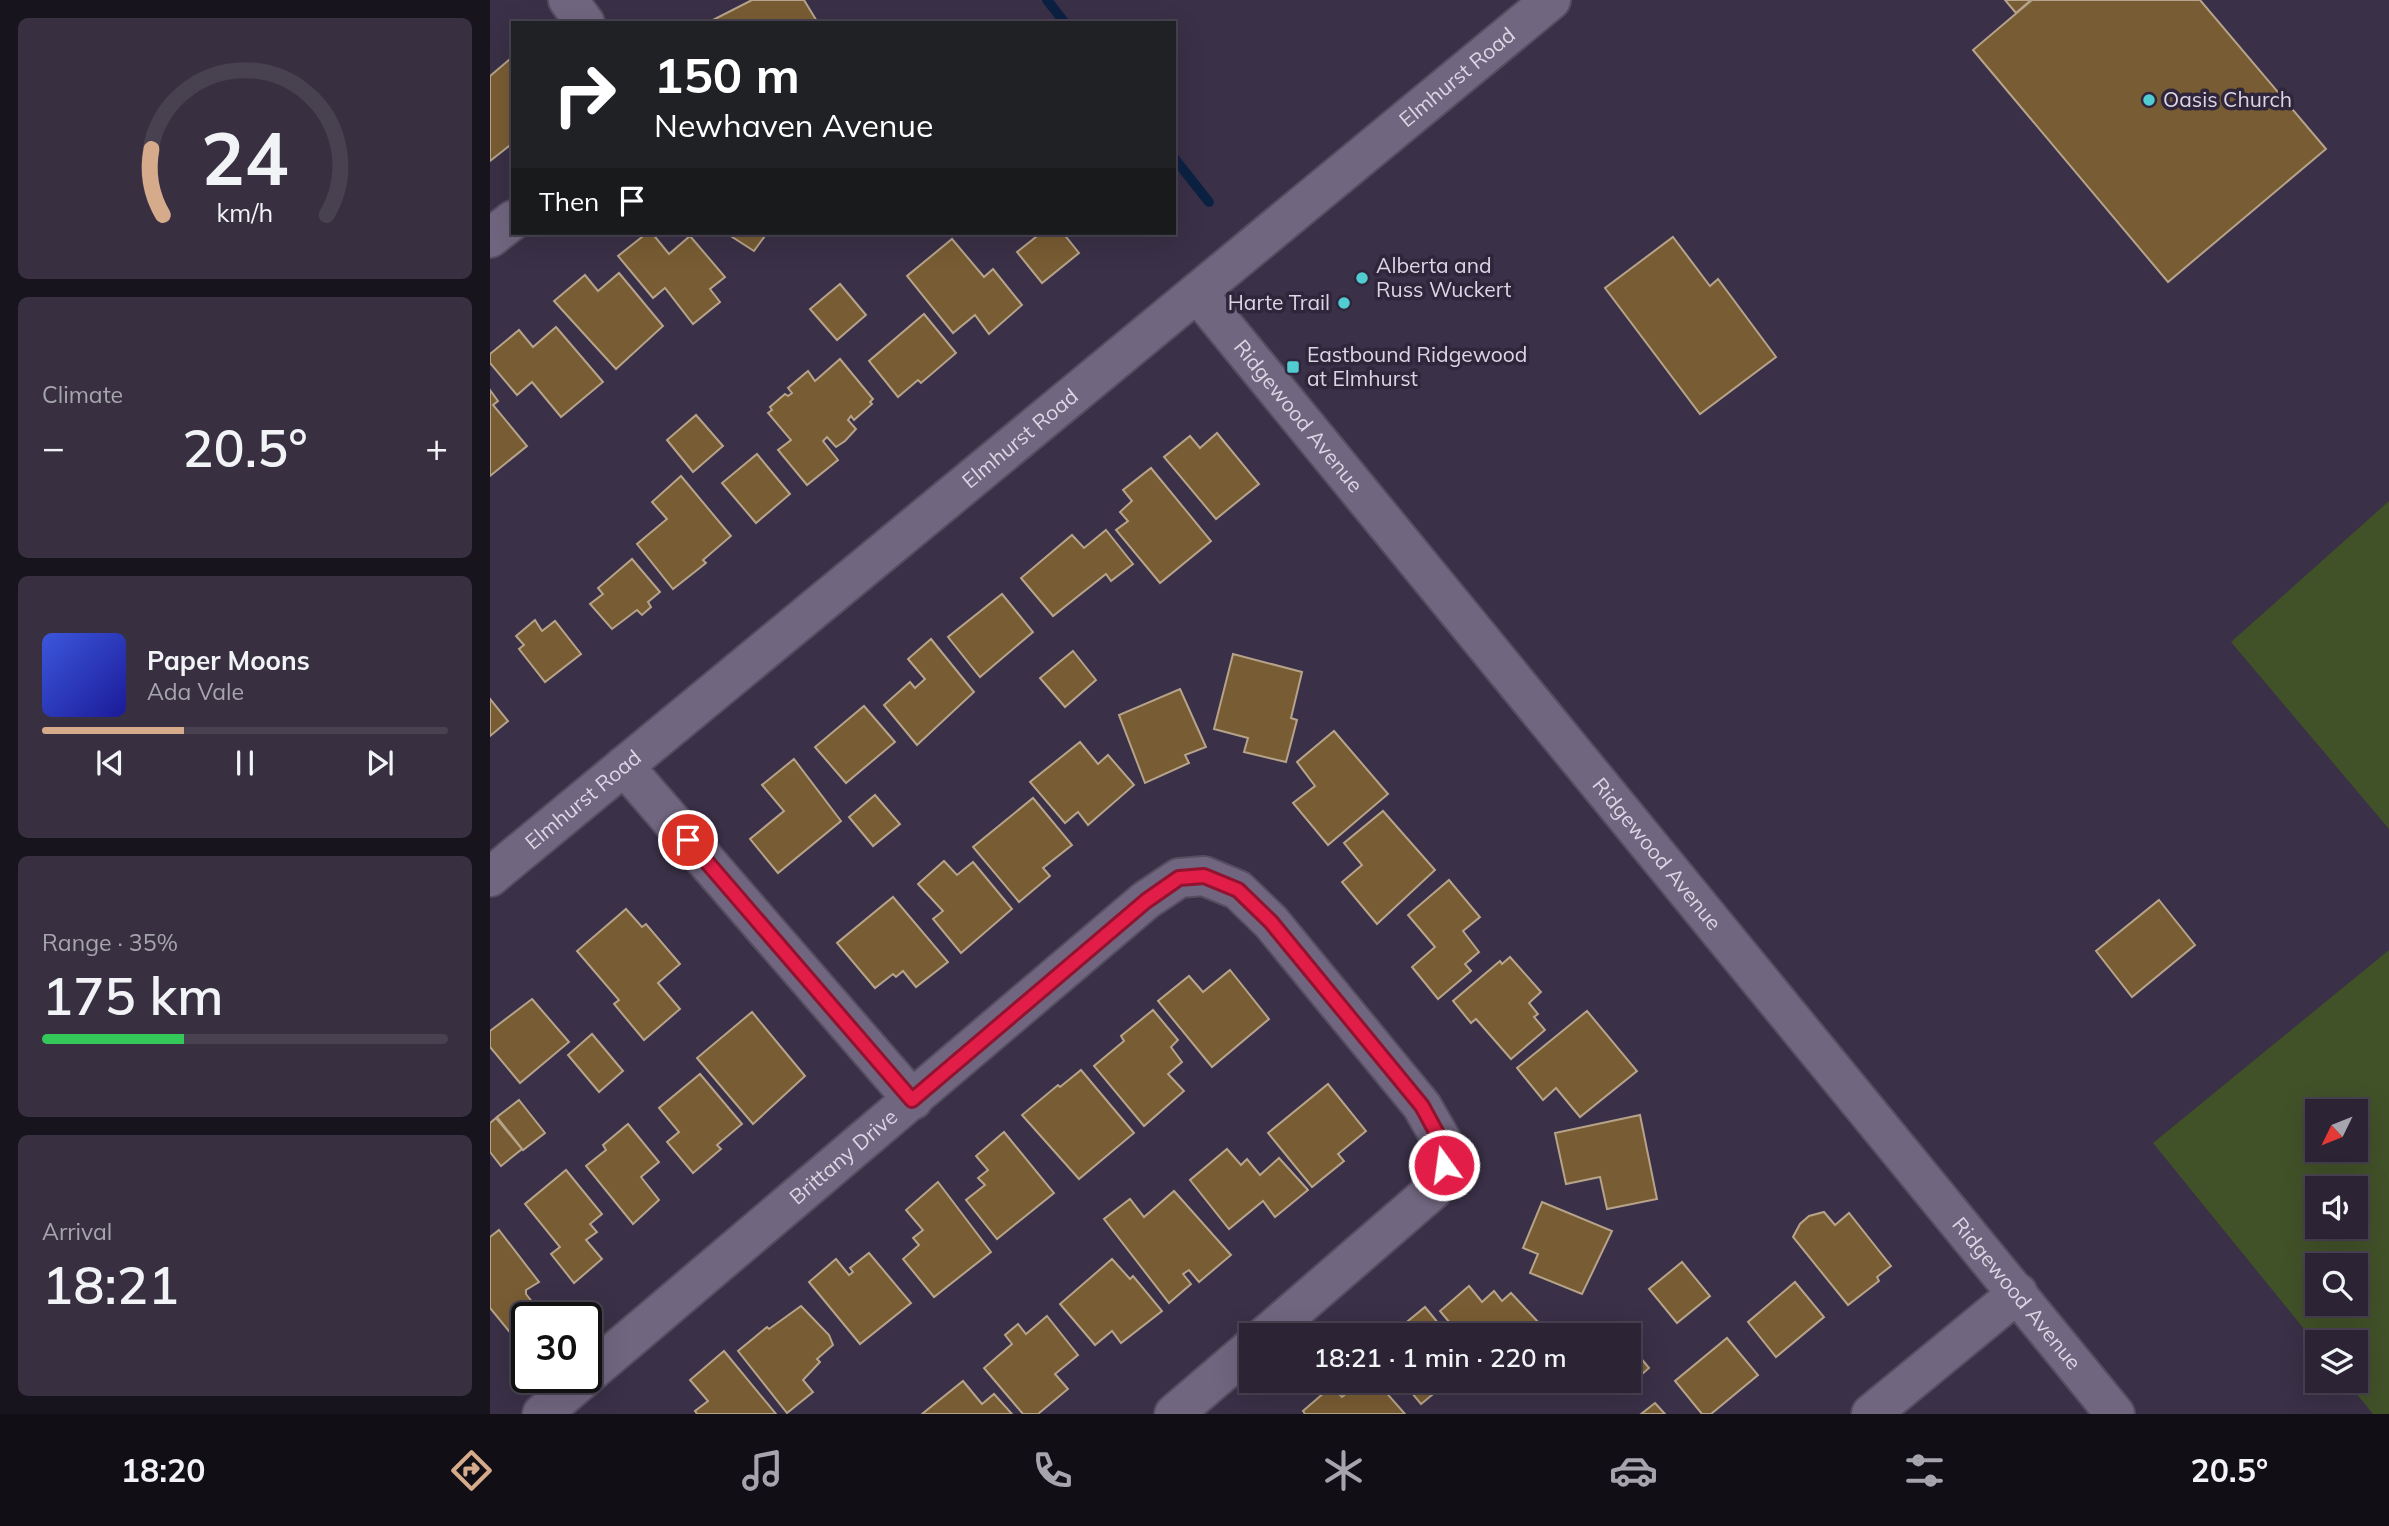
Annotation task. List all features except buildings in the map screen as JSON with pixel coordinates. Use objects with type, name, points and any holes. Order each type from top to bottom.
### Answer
[{"type":"street","points":[[568,0],[584,21]]},
{"type":"street","name":"Elmhurst Road","points":[[490,877],[1551,0]]},
{"type":"street","points":[[490,238],[511,222]]},
{"type":"street","name":"Ridgewood Avenue","points":[[1198,294],[2115,1414]]},
{"type":"street","points":[[624,766],[912,1100]]},
{"type":"street","name":"Brittany Drive","points":[[602,1363],[1146,901],[1179,878],[1204,876],[1238,890],[1271,922],[1422,1106],[1441,1141],[1444,1165],[1432,1191],[1410,1213],[1280,1323]]},
{"type":"street","points":[[1871,1414],[2018,1293]]},
{"type":"street","points":[[1174,1414],[1239,1358]]},
{"type":"street","name":"Brittany Drive","points":[[541,1414],[567,1393]]},
{"type":"green space","points":[[2389,501],[2389,829],[2231,642]]},
{"type":"green space","points":[[2389,950],[2389,1414],[2373,1414],[2356,1393],[2368,1393],[2368,1330],[2305,1330],[2153,1143]]},
{"type":"waterway","points":[[1047,0],[1063,21]]},
{"type":"waterway","points":[[1176,161],[1209,202]]},
{"type":"place","name":"Oasis Church","points":[[2149,100]]},
{"type":"place","name":"Alberta and Russ Wuckert","points":[[1362,278]]},
{"type":"place","name":"Harte Trail","points":[[1344,303]]},
{"type":"place","name":"Eastbound Ridgewood at Elmhurst","points":[[1293,367]]},
{"type":"route","points":[[688,840],[912,1100],[1146,901],[1179,878],[1204,876],[1238,890],[1271,922],[1422,1106],[1441,1141],[1444,1165]]}]
